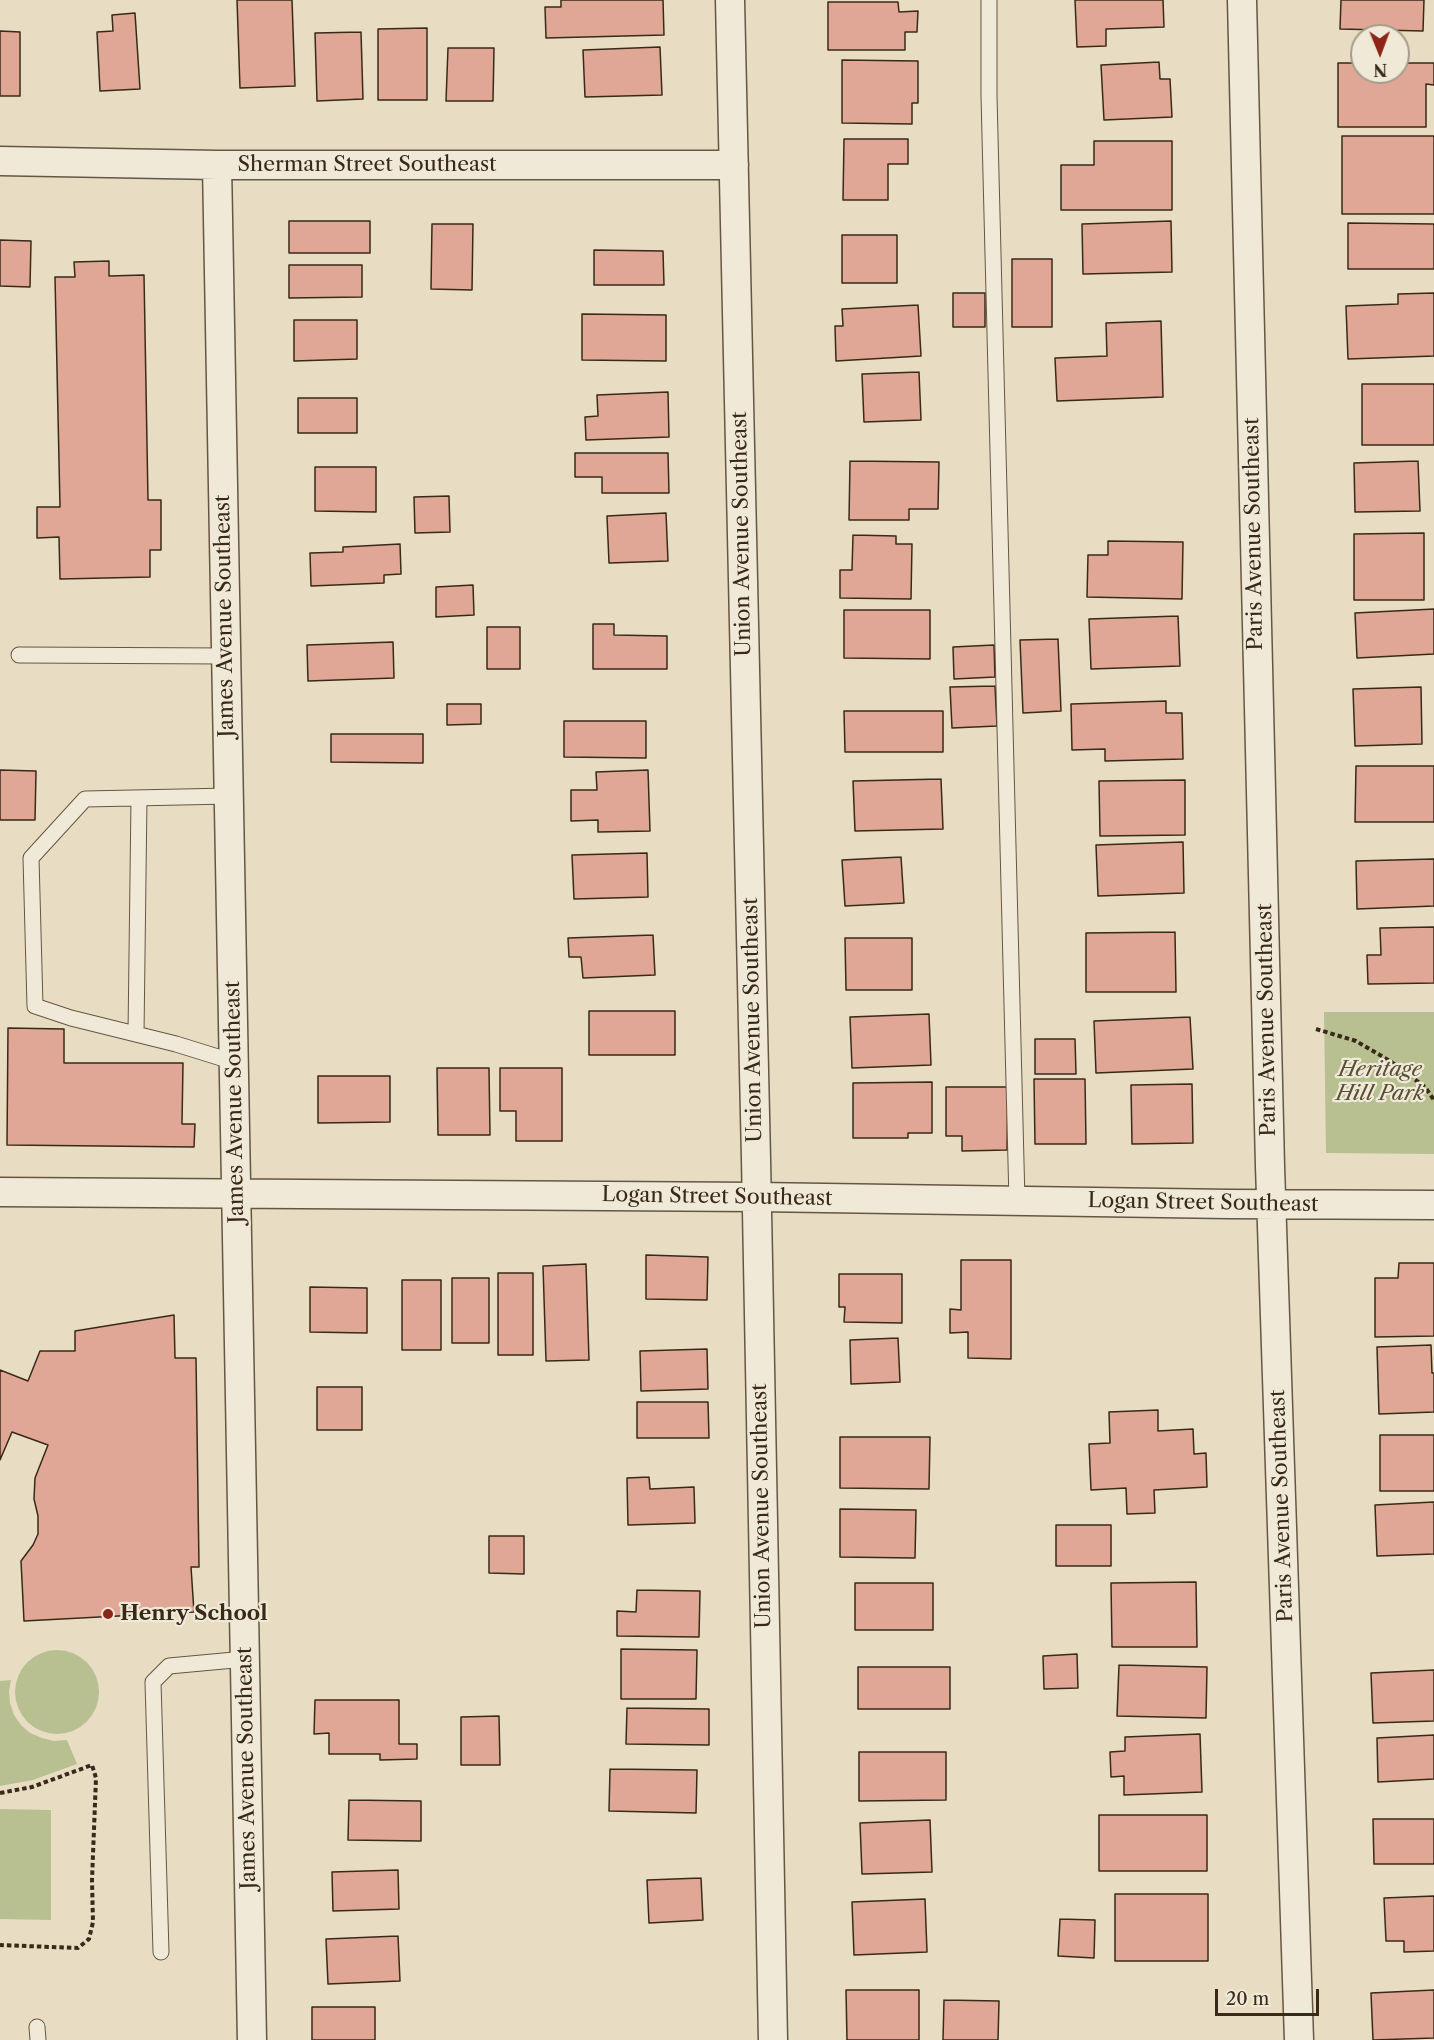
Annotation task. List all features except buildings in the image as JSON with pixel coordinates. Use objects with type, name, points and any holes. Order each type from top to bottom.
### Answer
[{"type":"street","name":"Union Avenue Southeast","points":[[730,0],[757,1197],[772,2040]]},
{"type":"street","name":"Paris Avenue Southeast","points":[[1242,0],[1272,1205],[1299,2040]]},
{"type":"street","name":"Sherman Street Southeast","points":[[0,161],[217,165],[734,165]]},
{"type":"street","name":"James Avenue Southeast","points":[[217,165],[252,2040]]},
{"type":"street","name":"Logan Street Southeast","points":[[0,1192],[237,1192],[1434,1205]]},
{"type":"lane","points":[[989,0],[989,96],[1017,1201]]},
{"type":"lane","points":[[19,655],[226,656]]},
{"type":"lane","points":[[229,796],[85,799],[31,858],[35,1006],[234,1062]]},
{"type":"lane","points":[[136,1034],[139,798]]},
{"type":"lane","points":[[161,1952],[153,1682],[169,1666],[245,1659]]},
{"type":"path","points":[[1316,1029],[1356,1041],[1390,1060],[1425,1087],[1434,1100]]},
{"type":"path","points":[[0,1792],[32,1787],[92,1765],[96,1778],[92,1870],[93,1922],[89,1939],[78,1948],[0,1945]]},
{"type":"green space","name":"Heritage Hill Park","points":[[1324,1012],[1434,1012],[1434,1154],[1326,1153]]},
{"type":"green space","points":[[57,1650],[73,1653],[87,1662],[96,1676],[99,1692],[96,1708],[87,1722],[73,1731],[57,1734],[41,1731],[27,1722],[18,1708],[15,1692],[18,1676],[27,1662],[41,1653]]},
{"type":"green space","points":[[11,1680],[10,1703],[21,1725],[30,1733],[42,1738],[54,1741],[67,1740],[77,1764],[33,1780],[0,1786],[0,1681]]},
{"type":"green space","points":[[0,1809],[51,1810],[51,1920],[0,1919]]},
{"type":"place","name":"Henry School","points":[[108,1614]]}]
